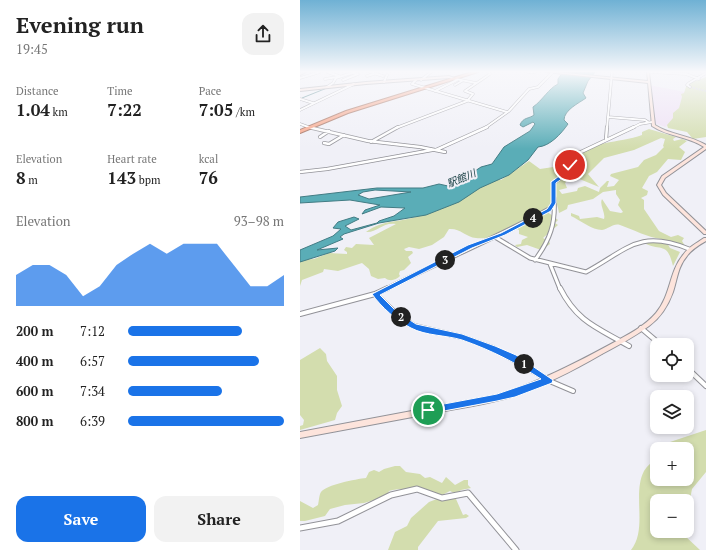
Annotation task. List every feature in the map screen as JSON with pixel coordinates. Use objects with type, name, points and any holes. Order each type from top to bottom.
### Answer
[{"type":"highway","points":[[300,132],[309,127],[393,98]]},
{"type":"street","points":[[300,110],[325,98]]},
{"type":"street","points":[[457,98],[507,112]]},
{"type":"street","points":[[371,142],[387,131],[468,101],[470,98]]},
{"type":"street","points":[[300,172],[327,169],[434,150],[480,131],[507,112],[521,98]]},
{"type":"street","points":[[607,140],[610,98]]},
{"type":"street","points":[[649,98],[650,122]]},
{"type":"street","points":[[300,99],[314,103]]},
{"type":"street","points":[[608,117],[645,120],[659,129],[692,140],[706,147],[663,177],[660,185],[664,194],[706,233]]},
{"type":"street","points":[[535,260],[549,239],[554,219],[554,182],[568,172],[572,161],[586,150],[620,133],[650,122]]},
{"type":"street","points":[[300,124],[371,142],[445,152]]},
{"type":"street","points":[[320,136],[329,131]]},
{"type":"street","points":[[324,143],[329,144],[344,135]]},
{"type":"street","points":[[563,164],[568,158],[584,149],[607,140]]},
{"type":"street","points":[[300,314],[375,294],[470,247],[495,237],[553,207]]},
{"type":"street","points":[[495,237],[523,255],[535,260],[586,272],[634,243],[647,240],[666,241],[689,249]]},
{"type":"street","points":[[300,435],[497,398],[549,380],[620,341],[652,320],[664,305],[679,263],[689,249],[706,240]]},
{"type":"street","points":[[550,264],[565,298],[575,313],[593,327],[629,346]]},
{"type":"street","points":[[375,294],[394,312],[414,326],[462,337],[493,348],[513,358],[549,380],[573,391]]},
{"type":"street","points":[[641,328],[653,338]]},
{"type":"street","points":[[694,375],[706,386]]},
{"type":"street","points":[[300,528],[338,521],[391,495],[417,489],[442,498],[468,493],[481,506],[516,550]]},
{"type":"shaded area","points":[[651,98],[683,98],[674,121],[665,127],[654,123]]},
{"type":"green space","points":[[682,98],[706,98],[706,137],[693,139],[687,132],[668,128],[667,125],[673,118],[673,113],[679,108]]},
{"type":"green space","points":[[649,129],[676,137],[673,139],[674,141],[682,139],[687,141],[679,147],[685,152],[681,160],[668,159],[657,172],[649,176],[642,188],[648,191],[647,195],[641,198],[644,200],[644,209],[659,231],[671,237],[678,235],[684,238],[682,241],[685,246],[666,241],[670,248],[680,252],[673,266],[671,258],[666,250],[644,243],[661,239],[620,225],[613,225],[602,230],[598,230],[571,216],[571,213],[579,216],[580,219],[597,217],[604,219],[601,204],[602,199],[610,211],[623,212],[618,205],[620,200],[616,194],[616,190],[603,192],[593,199],[568,205],[567,209],[559,213],[556,201],[556,184],[570,170],[572,162],[579,155],[587,149],[605,143],[633,138],[642,135],[642,132]],"holes":[[[661,138],[665,139],[664,147],[656,155],[644,160],[638,167],[611,174],[610,176],[619,180],[614,186],[607,187],[609,181],[607,181],[600,188],[599,192],[585,186],[578,188],[577,191],[562,194],[559,190],[567,188],[565,183],[577,172],[580,173],[577,178],[599,187],[588,174],[604,158],[634,150]]]},
{"type":"green space","points":[[529,161],[540,169],[560,166],[566,171],[550,182],[552,184],[553,207],[545,210],[558,220],[555,223],[558,225],[543,238],[549,241],[550,244],[541,250],[527,245],[517,247],[515,245],[521,244],[522,240],[528,237],[519,234],[519,230],[515,228],[513,230],[485,238],[472,237],[456,230],[449,229],[444,237],[432,245],[419,249],[409,247],[404,249],[406,251],[412,251],[413,253],[408,257],[411,263],[404,270],[400,271],[400,276],[395,279],[378,279],[371,276],[369,269],[362,263],[338,271],[324,269],[323,272],[302,280],[300,286],[300,260],[314,259],[329,253],[347,254],[344,250],[346,247],[352,248],[356,244],[374,245],[369,238],[396,224],[383,226],[373,231],[366,232],[373,228],[385,223],[411,218],[438,208],[496,179],[501,180]]},
{"type":"green space","points":[[320,348],[326,354],[327,361],[337,376],[337,390],[342,406],[337,413],[335,420],[300,430],[300,426],[303,425],[304,420],[300,415],[300,360]]},
{"type":"green space","points":[[706,430],[706,472],[692,489],[691,494],[650,494],[650,538],[687,538],[700,550],[631,550],[636,542],[639,532],[639,490],[644,471],[650,463],[650,486],[694,486],[694,442],[670,442]]},
{"type":"green space","points":[[395,466],[400,466],[406,472],[420,474],[425,478],[430,477],[442,483],[446,477],[455,485],[464,480],[468,480],[468,485],[471,488],[461,490],[456,494],[450,491],[438,497],[408,489],[389,491],[386,498],[381,501],[374,500],[364,503],[345,505],[330,509],[325,516],[300,521],[300,501],[313,508],[318,505],[320,493],[324,489],[342,483],[366,478],[369,472],[374,470],[379,472]]},
{"type":"green space","points":[[450,494],[456,499],[463,515],[466,514],[469,516],[466,518],[438,521],[418,547],[418,550],[388,550],[395,532],[407,526],[411,518],[429,502]]},
{"type":"water","points":[[543,98],[586,98],[566,113],[564,120],[568,124],[555,139],[538,147],[528,160],[509,175],[480,188],[459,202],[426,215],[379,223],[344,234],[340,237],[343,239],[317,250],[338,248],[335,251],[300,262],[300,250],[333,236],[341,229],[333,228],[338,222],[354,217],[359,219],[345,226],[351,230],[377,223],[394,216],[405,208],[381,207],[362,214],[365,210],[380,205],[350,200],[300,203],[300,197],[377,188],[423,188],[439,184],[448,186],[453,181],[466,177],[481,167],[492,164],[504,147],[530,131],[535,124],[533,122],[523,127],[520,125],[521,122],[524,119],[534,115],[533,107]],"holes":[[[375,190],[411,192],[369,199],[358,195],[363,192]]]},
{"type":"route","points":[[428,410],[497,398],[549,380],[530,367],[493,348],[462,337],[414,326],[394,312],[375,294],[470,247],[503,234],[550,210],[554,203],[553,184],[556,180],[568,172],[570,165]]},
{"type":"water label","name":"駅館川","points":[[461,178]]}]
